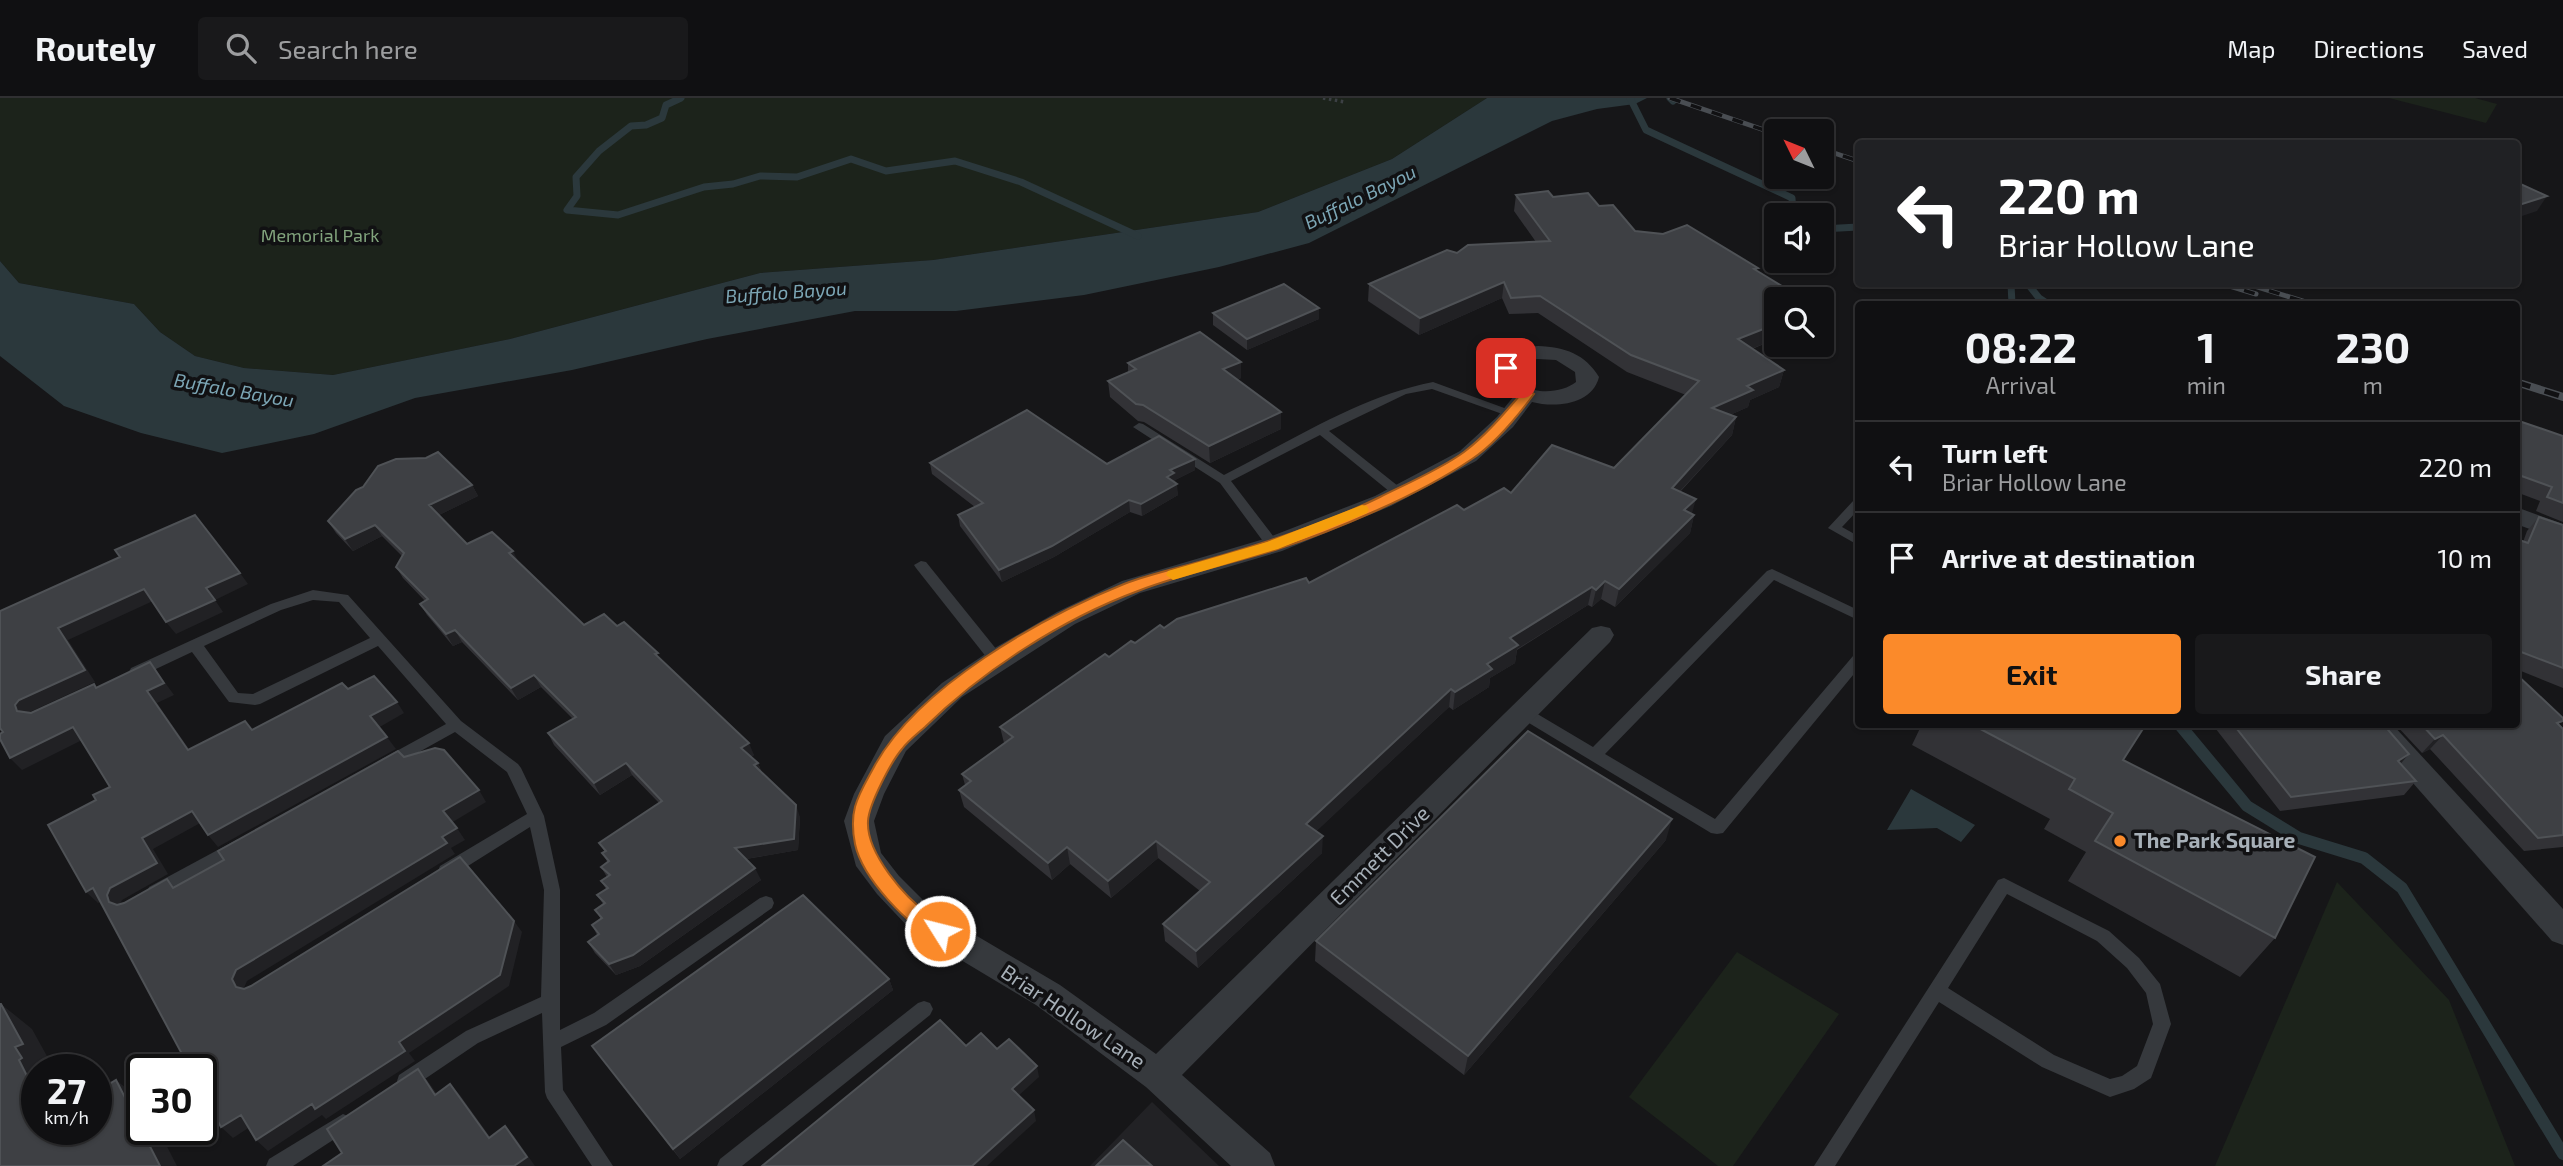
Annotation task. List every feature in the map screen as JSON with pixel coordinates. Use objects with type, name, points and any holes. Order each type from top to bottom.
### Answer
[{"type":"street","name":"Briar Hollow Lane","points":[[1258,1166],[1158,1076],[1048,995],[922,920],[888,885],[867,856],[859,821],[869,794],[895,744],[952,690],[996,659],[1066,618],[1131,587],[1273,545],[1399,493],[1468,456],[1520,404]]},
{"type":"street","points":[[2520,517],[2563,533]]},
{"type":"street","name":"Emmett Drive","points":[[1158,1076],[1601,635]]},
{"type":"street","points":[[2379,728],[2563,931]]},
{"type":"lane","points":[[1224,480],[1360,410],[1420,386],[1433,385],[1520,404]]},
{"type":"lane","points":[[1139,427],[1224,480],[1273,545]]},
{"type":"lane","points":[[1321,430],[1399,493]]},
{"type":"lane","points":[[1855,506],[1834,528],[1855,539]]},
{"type":"lane","points":[[921,565],[996,659]]},
{"type":"lane","points":[[1594,755],[1772,574],[1855,614]]},
{"type":"lane","points":[[122,679],[276,607],[313,595],[343,598],[456,725],[513,768],[536,816],[552,890],[550,1001],[554,1092],[603,1166]]},
{"type":"lane","points":[[195,645],[234,698],[255,700],[380,639]]},
{"type":"lane","points":[[1524,712],[1717,828],[1855,664]]},
{"type":"lane","points":[[371,772],[456,725]]},
{"type":"lane","points":[[430,881],[536,816]]},
{"type":"lane","points":[[141,900],[250,839]]},
{"type":"lane","points":[[1824,1166],[2004,885],[2103,936],[2133,963],[2154,990],[2162,1024],[2144,1072],[2127,1083],[2109,1088],[2048,1060],[1937,990]]},
{"type":"lane","points":[[553,1042],[600,1019],[766,903]]},
{"type":"lane","points":[[391,1090],[472,1037],[550,1001]]},
{"type":"lane","points":[[727,1166],[924,1009]]},
{"type":"lane","points":[[276,1166],[357,1113]]},
{"type":"path","points":[[1323,98],[1345,102]]},
{"type":"shaded area","points":[[1152,1102],[1219,1166],[1090,1166]]},
{"type":"green space","name":"Memorial Park","points":[[0,98],[1487,98],[1392,159],[1258,212],[933,260],[760,273],[510,339],[333,375],[244,368],[195,356],[160,332],[134,304],[19,283],[0,261]]},
{"type":"green space","points":[[2389,98],[2475,98],[2497,104],[2486,123]]},
{"type":"green space","points":[[2337,882],[2449,1000],[2515,1166],[2215,1166]]},
{"type":"green space","points":[[1737,952],[1839,1014],[1733,1166],[1718,1166],[1629,1097]]},
{"type":"water","name":"Buffalo Bayou","points":[[1487,98],[1647,98],[1635,104],[1597,109],[1552,121],[1309,243],[1219,267],[1084,295],[956,311],[855,311],[707,339],[572,370],[415,398],[314,434],[222,453],[141,433],[64,406],[0,356],[0,261],[19,283],[134,304],[160,332],[195,356],[244,368],[333,375],[510,339],[760,273],[933,260],[1258,212],[1392,159]]},
{"type":"water","points":[[1911,789],[1975,825],[1961,842],[1937,828],[1887,830]]},
{"type":"building","points":[[2520,184],[2547,196],[2520,205]]},
{"type":"building","points":[[1548,191],[1553,197],[1588,193],[1599,206],[1613,205],[1635,231],[1663,234],[1687,225],[1758,268],[1754,269],[1783,287],[1764,287],[1764,329],[1738,339],[1784,370],[1747,386],[1753,390],[1712,408],[1736,417],[1672,488],[1696,499],[1684,510],[1694,515],[1619,589],[1605,581],[1596,590],[1592,587],[1510,638],[1518,645],[1487,664],[1492,669],[1455,692],[1451,689],[1306,824],[1323,836],[1196,951],[1163,924],[1210,882],[1156,841],[1108,881],[1067,847],[1048,863],[959,790],[971,781],[962,774],[1013,737],[1000,727],[1105,654],[1109,657],[1131,641],[1135,643],[1160,625],[1164,628],[1177,619],[1306,578],[1309,583],[1457,505],[1464,510],[1504,488],[1511,493],[1552,445],[1614,468],[1699,381],[1631,355],[1540,296],[1511,298],[1504,282],[1420,318],[1369,284],[1447,250],[1457,253],[1468,245],[1550,241],[1516,195]]},
{"type":"building","points":[[1284,284],[1319,308],[1247,339],[1213,313]]},
{"type":"building","points":[[1200,332],[1241,362],[1223,369],[1281,412],[1209,446],[1143,405],[1136,404],[1108,381],[1136,369],[1128,363]]},
{"type":"building","points":[[1027,410],[1107,464],[1159,436],[1195,459],[1170,470],[1174,473],[1167,477],[1177,484],[1141,504],[1129,500],[1052,546],[999,570],[958,515],[983,503],[930,463]]},
{"type":"building","points":[[2520,421],[2563,436],[2563,503],[2547,497],[2552,487],[2520,475]]},
{"type":"building","points":[[438,452],[472,485],[429,505],[467,544],[492,532],[513,551],[509,553],[584,625],[604,614],[617,626],[624,622],[749,743],[741,748],[758,763],[754,765],[796,805],[794,839],[735,848],[755,868],[633,955],[609,964],[588,942],[599,934],[592,925],[602,918],[595,910],[605,903],[597,895],[608,888],[601,881],[610,875],[601,867],[609,861],[602,853],[606,851],[599,843],[662,801],[626,763],[594,783],[548,733],[576,717],[534,675],[511,688],[455,630],[446,634],[420,604],[428,599],[396,567],[404,553],[375,525],[345,539],[328,521],[356,490],[363,487],[378,466],[396,459],[426,458]]},
{"type":"building","points":[[195,515],[240,573],[206,588],[215,600],[166,622],[144,589],[58,628],[85,670],[19,700],[15,705],[17,711],[31,713],[94,684],[96,688],[150,662],[164,683],[147,691],[188,750],[245,721],[252,730],[342,683],[348,689],[374,676],[397,702],[370,716],[387,737],[208,835],[192,811],[142,838],[157,863],[110,888],[107,895],[109,902],[117,905],[124,903],[167,879],[173,888],[224,860],[218,851],[398,751],[404,757],[435,748],[444,750],[479,790],[443,811],[457,828],[442,837],[447,843],[236,970],[232,979],[236,987],[244,989],[251,986],[460,857],[514,921],[500,975],[399,1042],[405,1051],[315,1109],[312,1104],[256,1140],[241,1115],[221,1127],[217,1120],[217,1054],[182,1054],[93,888],[86,892],[48,825],[96,800],[93,795],[110,787],[73,727],[10,758],[0,739],[3,732],[0,728],[0,611],[120,557],[115,550]]},
{"type":"building","points":[[2539,517],[2563,525],[2563,668],[2520,652],[2520,540],[2528,543]]},
{"type":"building","points":[[2520,678],[2563,718],[2563,721],[2557,723],[2563,729],[2563,835],[2538,838],[2443,735],[2435,739],[2425,728],[2520,728]]},
{"type":"building","points":[[1979,728],[2143,728],[2123,760],[2315,857],[2275,938],[2095,841],[2113,813],[2069,789],[2075,779]]},
{"type":"building","points":[[2236,728],[2386,728],[2409,754],[2398,761],[2416,781],[2291,797]]},
{"type":"building","points":[[1528,731],[1672,819],[1468,1056],[1316,941]]},
{"type":"building","points":[[803,895],[889,979],[673,1149],[592,1046]]},
{"type":"building","points":[[1,1004],[23,1044],[15,1047],[21,1056],[21,1145],[112,1145],[112,1082],[116,1080],[126,1100],[126,1145],[149,1145],[160,1166],[0,1166]]},
{"type":"building","points":[[940,1020],[966,1046],[981,1033],[997,1049],[1009,1039],[1037,1066],[1012,1089],[1034,1110],[972,1166],[762,1166]]},
{"type":"building","points":[[418,1069],[435,1095],[450,1084],[489,1138],[505,1126],[527,1157],[514,1166],[323,1166],[342,1153],[327,1129]]},
{"type":"building","points":[[1123,1140],[1152,1166],[1096,1166]]},
{"type":"waterway","points":[[681,98],[666,105],[662,118],[646,125],[631,126],[599,151],[576,177],[577,196],[567,210],[618,215],[704,187],[733,184],[760,176],[797,177],[851,159],[886,171],[955,161],[1021,182],[1138,236]]},
{"type":"waterway","points":[[1630,98],[1646,130],[1792,198],[1792,203]]},
{"type":"waterway","points":[[1670,98],[1673,101]]},
{"type":"waterway","points":[[1834,228],[1855,227]]},
{"type":"waterway","points":[[2011,287],[2012,301]]},
{"type":"waterway","points":[[2030,287],[2044,301]]},
{"type":"waterway","points":[[2182,728],[2247,806],[2299,838],[2364,858],[2402,888],[2563,1154]]},
{"type":"railway","points":[[1670,98],[1764,130]]},
{"type":"railway","points":[[1834,153],[1855,160]]},
{"type":"railway","points":[[2233,287],[2256,294]]},
{"type":"railway","points":[[2258,287],[2302,301]]},
{"type":"railway","points":[[2520,383],[2563,397]]},
{"type":"slow traffic","points":[[1173,575],[1273,545],[1362,510]]},
{"type":"place","name":"The Park Square","points":[[2120,841]]},
{"type":"route","points":[[940,931],[922,920],[888,885],[867,856],[859,821],[869,794],[895,744],[952,690],[1066,618],[1131,587],[1273,545],[1384,501],[1468,456],[1505,422],[1527,394],[1509,382],[1506,368]]}]
